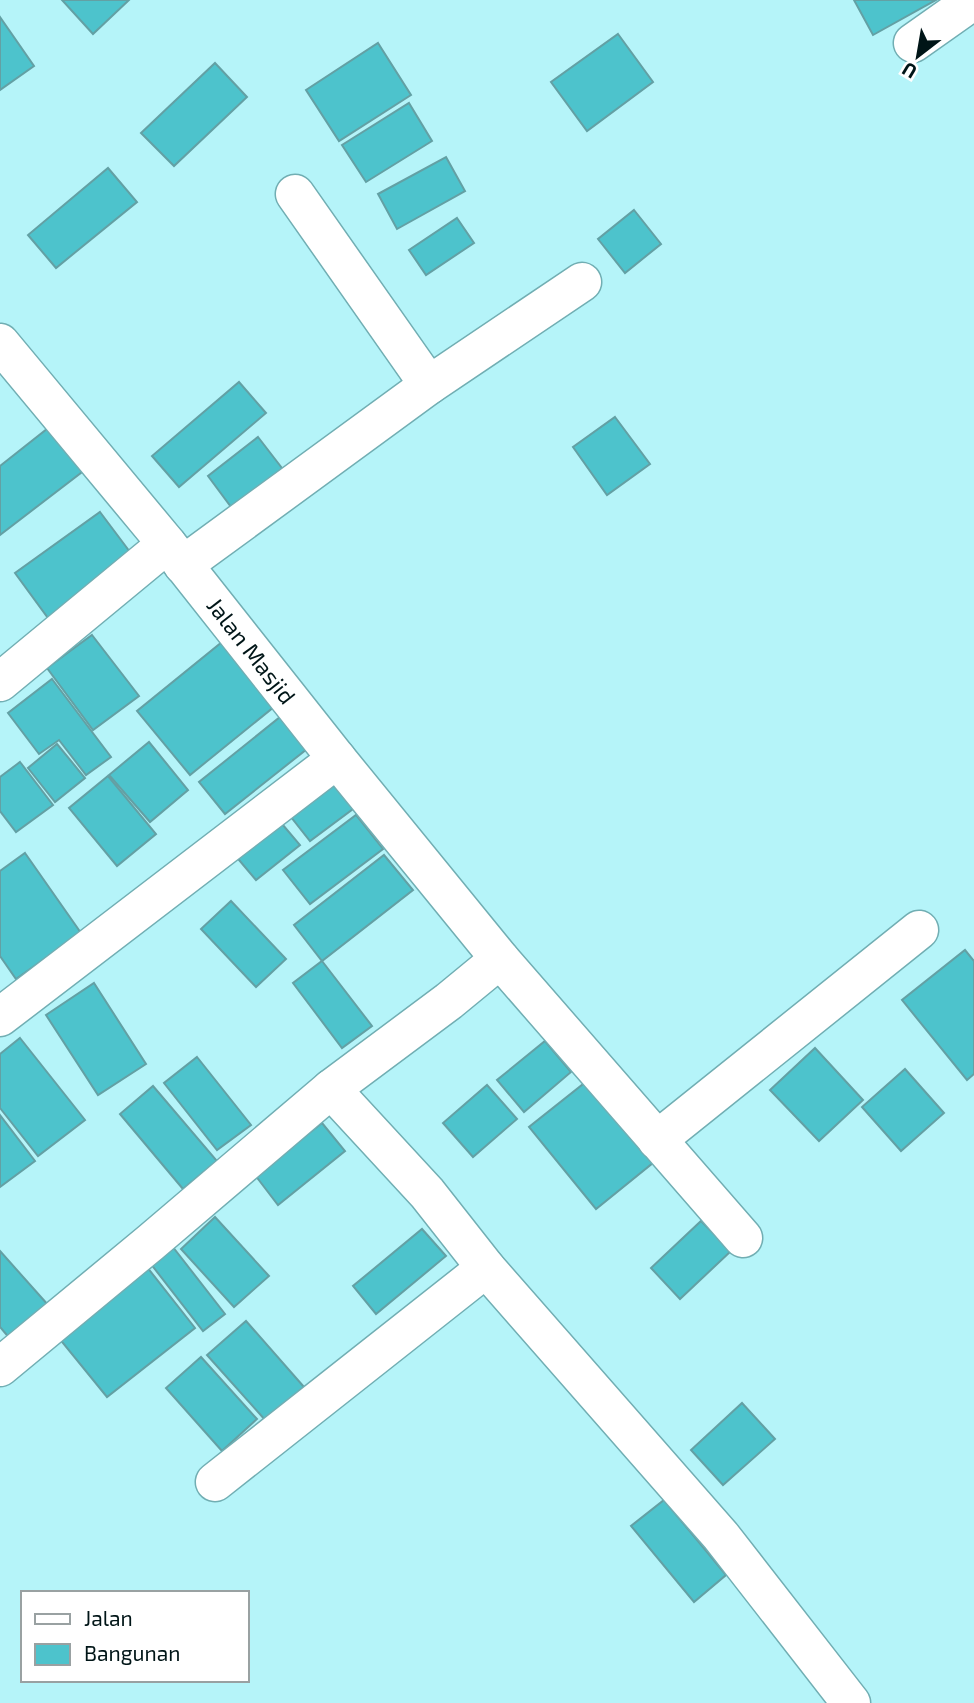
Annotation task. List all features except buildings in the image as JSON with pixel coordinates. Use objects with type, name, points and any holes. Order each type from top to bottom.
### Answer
[{"type":"street","points":[[914,43],[974,0]]},
{"type":"street","points":[[295,194],[429,385]]},
{"type":"street","points":[[0,682],[175,555],[294,482],[429,385],[582,282]]},
{"type":"street","name":"Jalan Masjid","points":[[0,343],[175,555],[500,959],[743,1238]]},
{"type":"street","points":[[0,1017],[337,759]]},
{"type":"street","points":[[657,1140],[919,930]]},
{"type":"street","points":[[0,1367],[331,1089],[449,1001],[500,959]]},
{"type":"street","points":[[331,1089],[427,1193],[486,1268],[721,1536],[851,1703]]},
{"type":"street","points":[[215,1482],[486,1268]]}]
